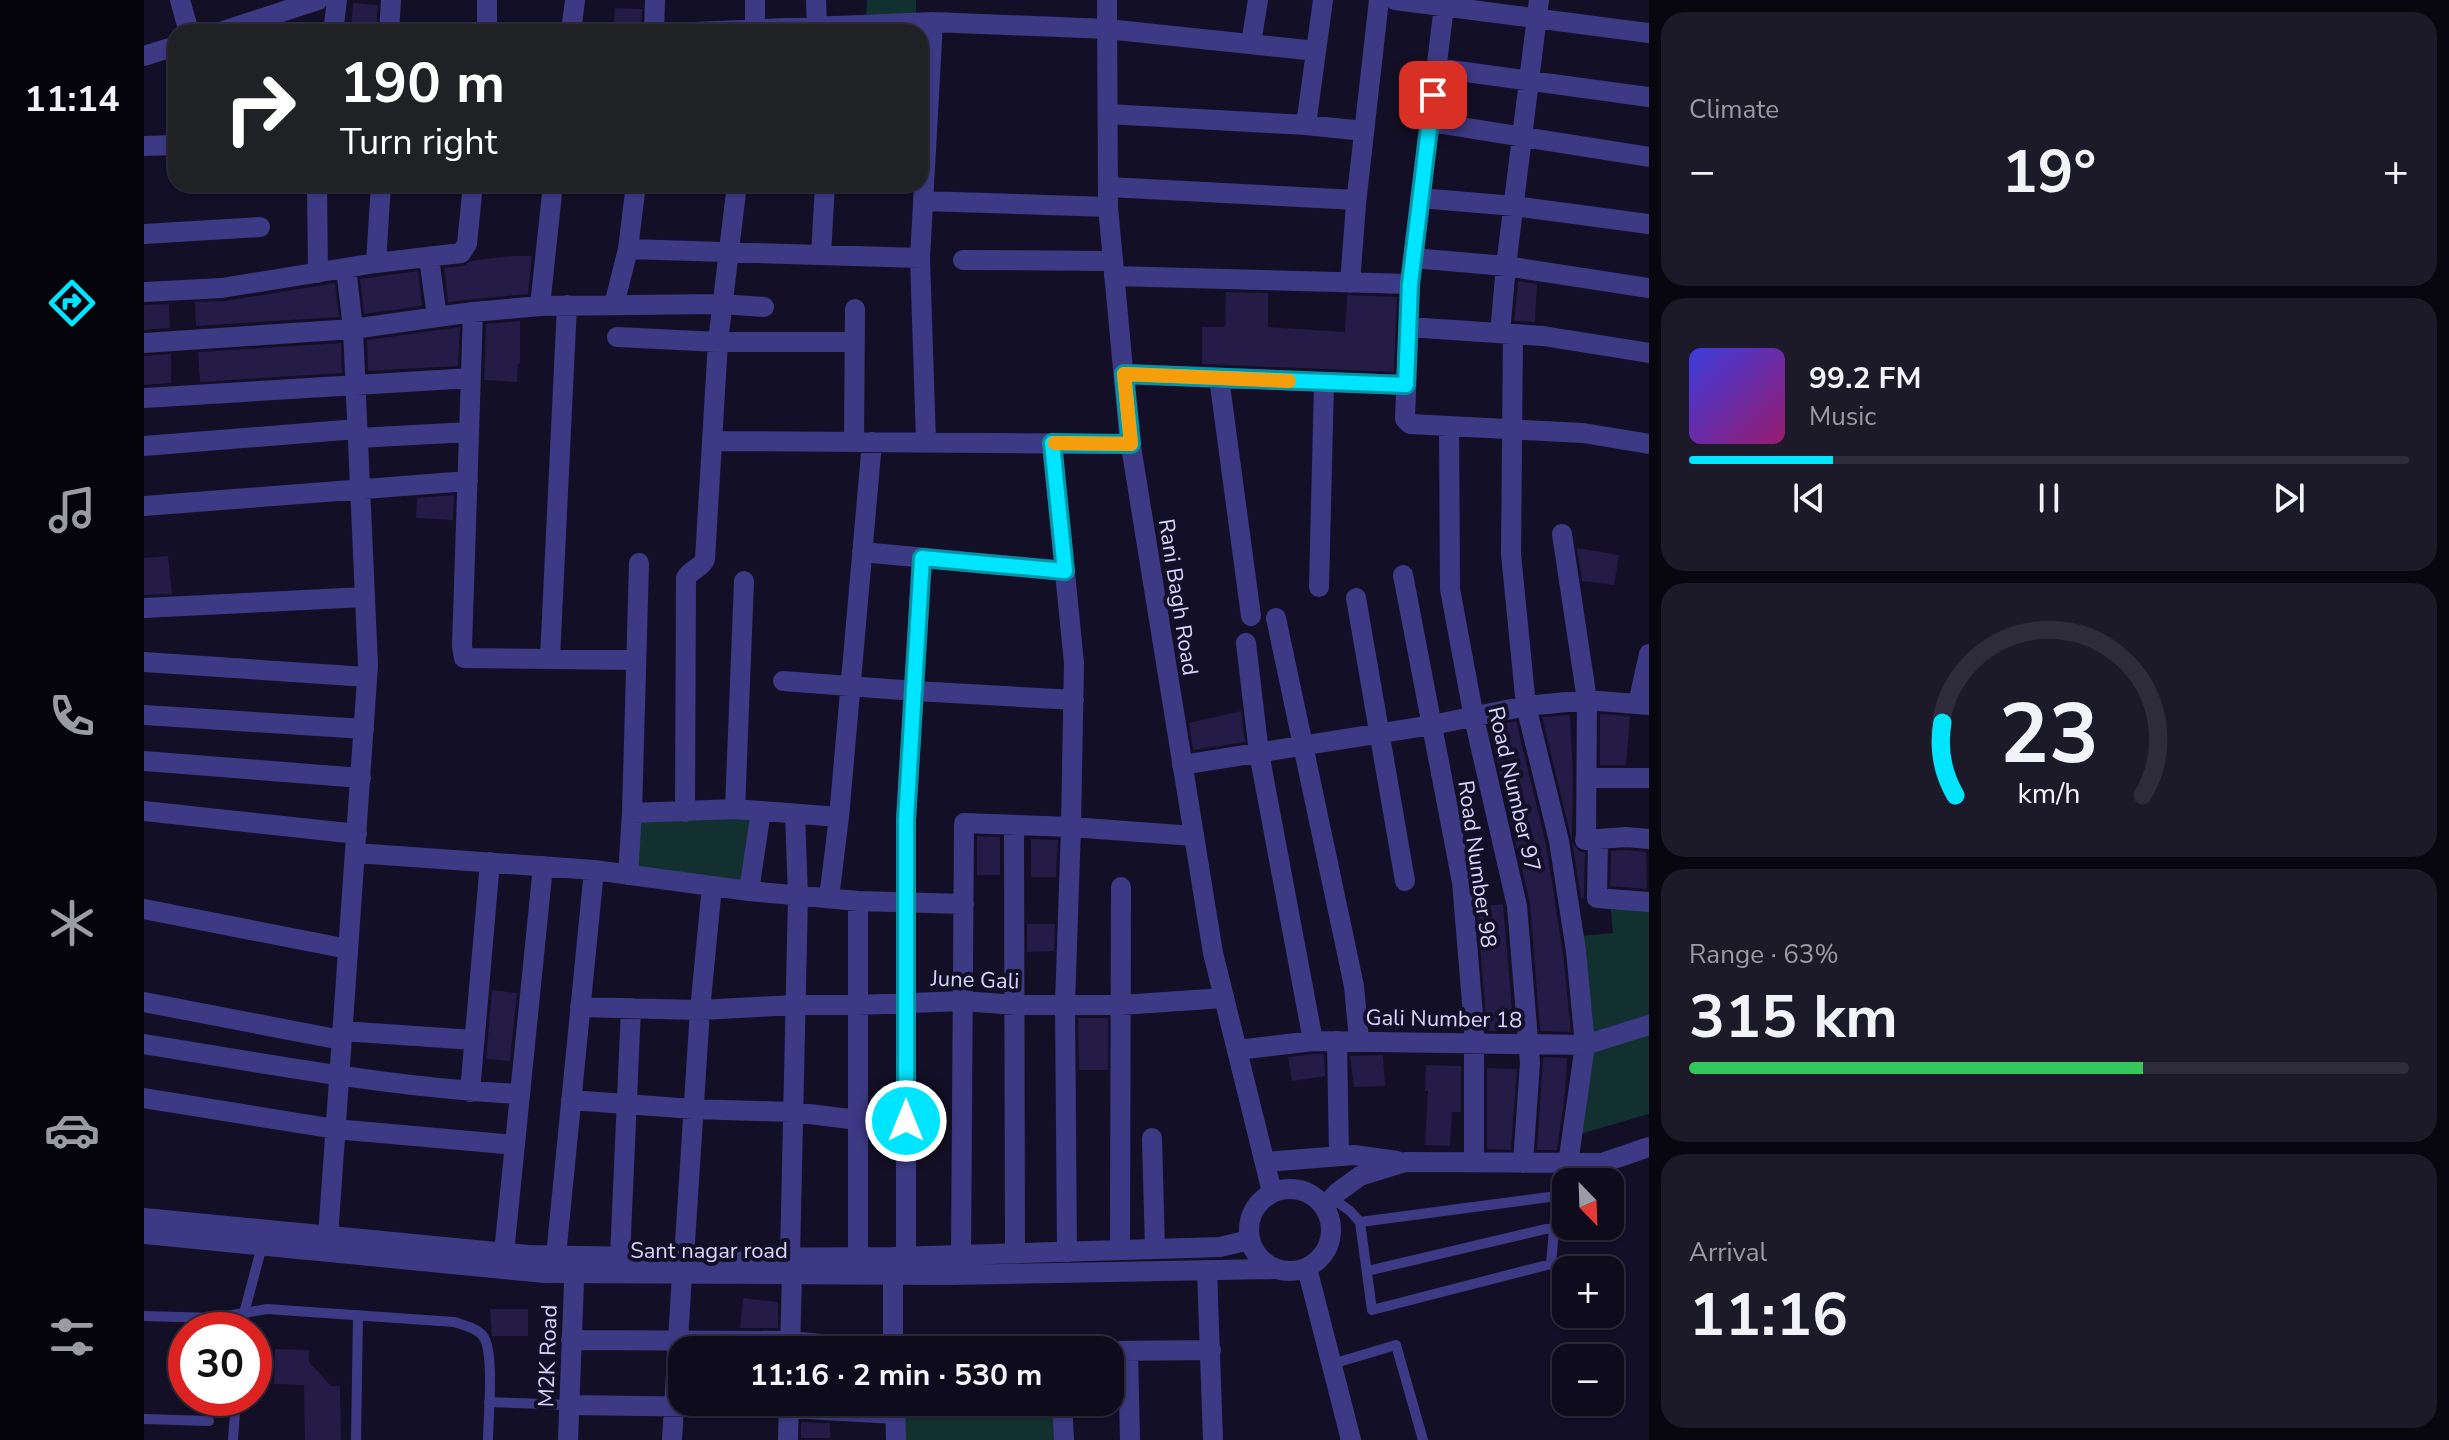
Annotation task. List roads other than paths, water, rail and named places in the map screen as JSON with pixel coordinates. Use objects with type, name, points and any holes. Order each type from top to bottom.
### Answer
[{"type":"street","points":[[180,0],[187,24]]},
{"type":"street","points":[[244,24],[318,0]]},
{"type":"street","points":[[334,24],[337,0]]},
{"type":"street","points":[[390,24],[391,0]]},
{"type":"street","points":[[487,0],[487,24]]},
{"type":"street","points":[[572,24],[575,0]]},
{"type":"street","points":[[654,24],[655,0]]},
{"type":"street","points":[[755,0],[755,24]]},
{"type":"street","points":[[816,0],[826,24]]},
{"type":"street","name":"Rani Bagh Road","points":[[1107,0],[1108,197],[1131,444],[1213,953],[1272,1192]]},
{"type":"street","points":[[1251,44],[1258,0]]},
{"type":"street","points":[[1306,125],[1323,0]]},
{"type":"street","points":[[1350,283],[1356,200],[1379,0]]},
{"type":"street","points":[[1395,0],[1444,6],[1538,10],[1649,33]]},
{"type":"street","points":[[1444,6],[1410,284],[1404,415],[1408,423],[1583,433],[1649,444]]},
{"type":"street","points":[[1538,10],[1506,266],[1506,333],[1512,428],[1511,554],[1526,706],[1559,841],[1576,951],[1585,1045],[1568,1164]]},
{"type":"street","points":[[898,24],[933,22],[1107,29],[1316,51]]},
{"type":"street","points":[[928,112],[933,22]]},
{"type":"street","points":[[144,56],[168,48]]},
{"type":"street","points":[[1436,68],[1649,97]]},
{"type":"street","points":[[1108,114],[1364,131]]},
{"type":"street","points":[[1430,122],[1649,157]]},
{"type":"street","points":[[144,146],[168,145]]},
{"type":"street","points":[[317,192],[318,273]]},
{"type":"street","points":[[376,263],[380,192]]},
{"type":"street","points":[[144,292],[222,288],[376,263],[452,256],[465,250],[472,192]]},
{"type":"street","points":[[540,306],[552,192]]},
{"type":"street","points":[[614,305],[628,249],[635,192]]},
{"type":"street","points":[[685,812],[686,578],[705,559],[718,342],[736,192]]},
{"type":"street","points":[[821,255],[825,192]]},
{"type":"street","points":[[924,192],[920,312],[926,442]]},
{"type":"street","points":[[923,201],[1108,197],[1356,200]]},
{"type":"street","points":[[1420,198],[1514,206],[1649,224]]},
{"type":"street","points":[[144,234],[260,227]]},
{"type":"street","points":[[628,249],[920,258]]},
{"type":"street","points":[[429,258],[437,317]]},
{"type":"street","points":[[1413,258],[1506,266],[1649,288]]},
{"type":"street","points":[[963,260],[1410,284]]},
{"type":"street","points":[[328,1237],[367,677],[353,329],[346,268]]},
{"type":"street","points":[[144,343],[353,329],[540,306],[722,304],[764,307]]},
{"type":"street","points":[[550,658],[567,305]]},
{"type":"street","points":[[829,898],[862,552],[863,442],[855,309]]},
{"type":"street","points":[[473,312],[464,658],[635,660]]},
{"type":"street","points":[[1408,327],[1543,336],[1649,353]]},
{"type":"street","points":[[617,337],[718,342],[855,342]]},
{"type":"street","points":[[1124,374],[1406,385]]},
{"type":"street","points":[[144,398],[471,378]]},
{"type":"street","points":[[1219,378],[1251,616]]},
{"type":"street","points":[[1319,587],[1324,383]]},
{"type":"street","name":"Road Number 97","points":[[1449,426],[1450,589],[1474,718],[1517,906],[1530,1063],[1523,1163]]},
{"type":"street","points":[[144,446],[358,433],[469,432]]},
{"type":"street","points":[[712,441],[1131,444]]},
{"type":"street","points":[[1052,443],[1074,663],[1065,1004],[1067,1252]]},
{"type":"street","points":[[144,506],[468,481]]},
{"type":"street","points":[[1562,534],[1587,700],[1587,778],[1597,898],[1649,902]]},
{"type":"street","points":[[862,552],[1065,571]]},
{"type":"street","points":[[894,1336],[906,1121],[906,820],[922,558]]},
{"type":"street","points":[[628,875],[639,563]]},
{"type":"street","name":"Road Number 98","points":[[1403,575],[1462,882],[1474,1041],[1474,1162]]},
{"type":"street","points":[[735,809],[744,581]]},
{"type":"street","points":[[144,608],[365,597]]},
{"type":"street","points":[[1356,598],[1405,881]]},
{"type":"street","points":[[1276,618],[1354,986],[1359,1040]]},
{"type":"street","points":[[1246,643],[1259,753],[1313,1041]]},
{"type":"street","points":[[1182,765],[1474,718],[1526,706],[1587,700],[1644,704],[1649,654]]},
{"type":"street","points":[[144,662],[367,677]]},
{"type":"street","points":[[783,681],[1074,700]]},
{"type":"street","points":[[144,715],[364,729]]},
{"type":"street","points":[[144,761],[361,778]]},
{"type":"street","points":[[1587,778],[1649,778]]},
{"type":"street","points":[[632,813],[735,809],[839,817]]},
{"type":"street","points":[[144,811],[490,862],[594,870],[798,896],[964,904]]},
{"type":"street","points":[[749,891],[761,811]]},
{"type":"street","points":[[790,1336],[798,896],[795,814]]},
{"type":"street","points":[[961,1255],[964,823],[1194,836]]},
{"type":"street","points":[[1014,826],[1015,1253]]},
{"type":"street","points":[[1559,841],[1649,839]]},
{"type":"street","points":[[470,1092],[490,862]]},
{"type":"street","points":[[504,1253],[543,866]]},
{"type":"street","name":"M2K Road","points":[[568,1440],[571,1100],[594,870]]},
{"type":"street","points":[[678,1336],[700,1010],[712,886]]},
{"type":"street","points":[[1120,1250],[1121,887]]},
{"type":"street","points":[[858,901],[858,1257]]},
{"type":"street","points":[[144,909],[348,949]]},
{"type":"street","name":"June Gali","points":[[580,1007],[700,1010],[963,1001],[1016,1005],[1121,1005],[1224,998]]},
{"type":"street","points":[[144,1002],[342,1035],[474,1040]]},
{"type":"street","points":[[620,1257],[631,1008]]},
{"type":"street","name":"Gali Number 18","points":[[1237,1050],[1313,1041],[1359,1040],[1585,1045],[1649,1025]]},
{"type":"street","points":[[1337,1041],[1339,1156]]},
{"type":"street","points":[[144,1044],[339,1076],[470,1092],[520,1094]]},
{"type":"street","points":[[144,1098],[335,1129],[515,1145]]},
{"type":"street","points":[[571,1100],[906,1121]]},
{"type":"street","points":[[1152,1138],[1155,1249]]},
{"type":"street","points":[[1265,1162],[1354,1155],[1405,1162],[1602,1163],[1649,1147]]},
{"type":"street","points":[[1328,1203],[1304,1191],[1285,1189],[1272,1192],[1259,1201],[1250,1215],[1249,1240],[1256,1255],[1275,1269],[1293,1271],[1307,1268],[1322,1256],[1329,1244],[1328,1203],[1360,1176],[1405,1162]]},
{"type":"street","name":"Sant nagar road","points":[[144,1218],[568,1262],[683,1266],[897,1263],[1275,1269]]},
{"type":"street","name":"Sant nagar road","points":[[144,1234],[544,1273],[568,1262],[620,1257],[683,1266]]},
{"type":"street","name":"Sant nagar road","points":[[791,1266],[858,1257],[897,1263],[961,1255],[1220,1247],[1249,1240]]},
{"type":"street","points":[[1307,1268],[1351,1440]]},
{"type":"street","points":[[1207,1270],[1213,1440]]},
{"type":"street","points":[[571,1340],[668,1340]]},
{"type":"street","points":[[1124,1351],[1211,1350]]},
{"type":"street","points":[[1124,1391],[1130,1440]]},
{"type":"street","points":[[569,1405],[668,1406]]},
{"type":"street","points":[[672,1440],[673,1416]]},
{"type":"street","points":[[788,1440],[789,1416]]},
{"type":"street","points":[[895,1416],[896,1440]]},
{"type":"street","points":[[1063,1416],[1064,1440]]},
{"type":"lane","points":[[1328,1203],[1360,1222],[1552,1197]]},
{"type":"lane","points":[[1360,1222],[1372,1310],[1551,1264],[1553,1240]]},
{"type":"lane","points":[[1367,1271],[1552,1227]]},
{"type":"lane","points":[[244,1312],[262,1246]]},
{"type":"lane","points":[[250,1312],[267,1309],[358,1315],[454,1322],[469,1327],[483,1335],[488,1349],[488,1440]]},
{"type":"lane","points":[[356,1440],[358,1315]]},
{"type":"lane","points":[[144,1316],[168,1317]]},
{"type":"lane","points":[[1332,1364],[1396,1345],[1423,1440]]},
{"type":"lane","points":[[489,1402],[569,1405]]},
{"type":"lane","points":[[233,1440],[235,1416]]},
{"type":"lane","points":[[144,1419],[209,1421]]}]
